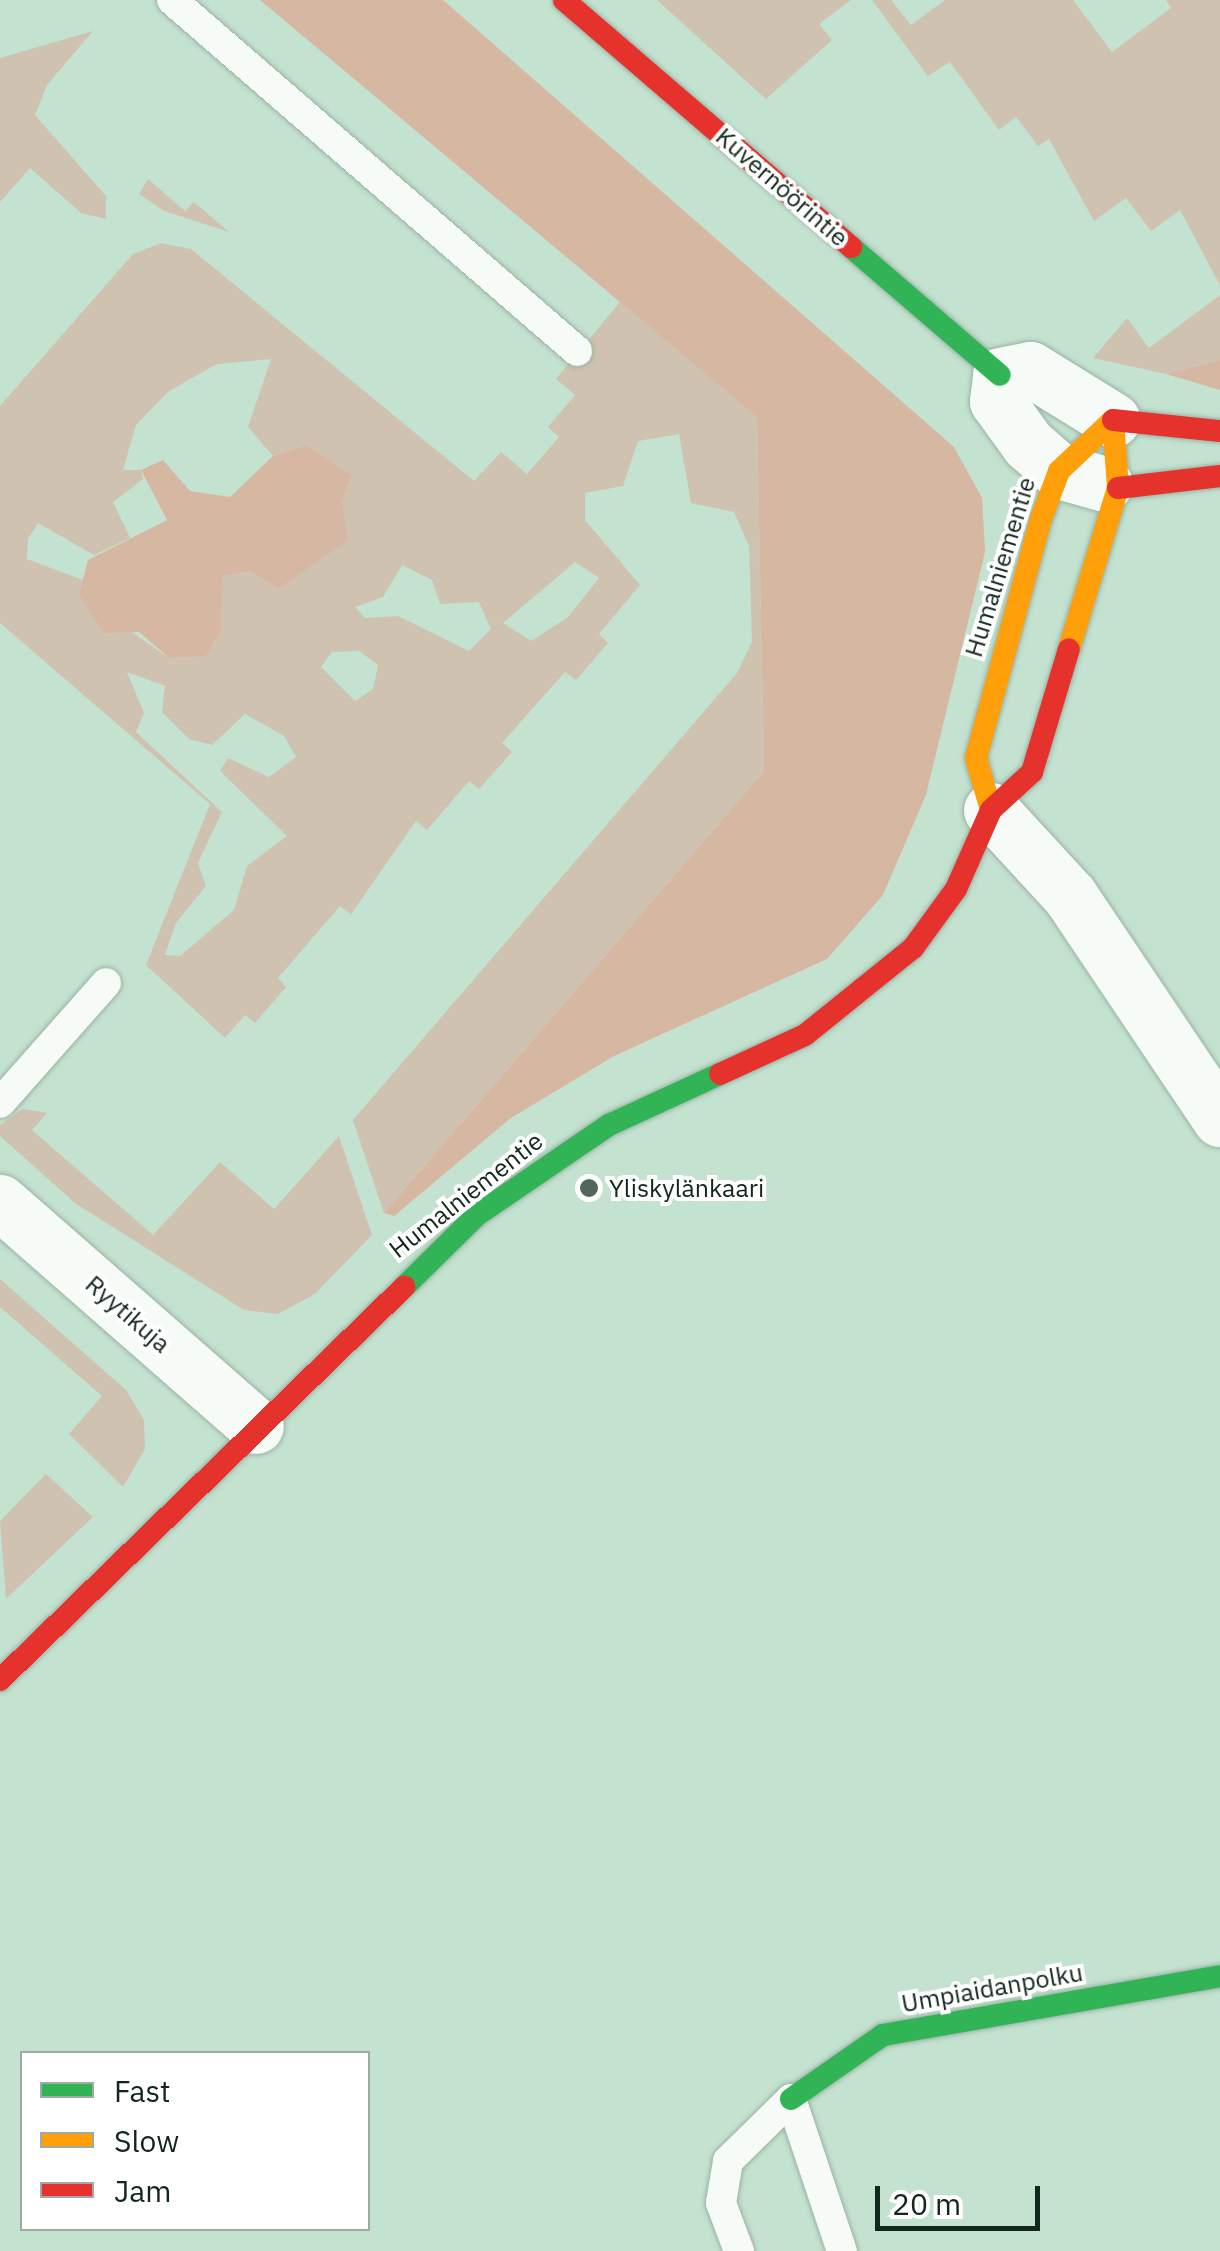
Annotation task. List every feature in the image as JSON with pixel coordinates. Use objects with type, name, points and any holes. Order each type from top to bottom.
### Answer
[{"type":"street","name":"Kuvernöörintie","points":[[564,0],[1000,375]]},
{"type":"street","points":[[1220,432],[1113,420],[1030,369],[1000,375],[996,401],[1059,471],[1118,488],[1220,476]]},
{"type":"street","name":"Humalniementie","points":[[991,810],[976,758],[1059,471],[1113,420]]},
{"type":"street","name":"Humalniementie","points":[[0,1680],[405,1276],[549,1163],[664,1096],[805,1034],[866,991],[956,889],[991,810],[1032,772],[1118,488],[1113,420]]},
{"type":"street","points":[[991,810],[1070,896],[1220,1118]]},
{"type":"street","name":"Ryytikuja","points":[[0,1202],[256,1426]]},
{"type":"street","name":"Umpiaidanpolku","points":[[792,2099],[882,2035],[1220,1976]]},
{"type":"lane","points":[[172,0],[181,17],[576,351]]},
{"type":"lane","points":[[0,1103],[106,983]]},
{"type":"lane","points":[[739,2251],[722,2202],[728,2160],[792,2099],[842,2251]]},
{"type":"shaded area","points":[[260,0],[443,0],[954,447],[982,498],[985,552],[926,795],[883,895],[827,959],[614,1056],[511,1118],[394,1216],[384,1213],[764,771],[757,417]]},
{"type":"shaded area","points":[[657,0],[851,0],[819,24],[832,40],[766,99]]},
{"type":"shaded area","points":[[872,0],[891,0],[911,25],[945,0],[1073,0],[1112,52],[1171,8],[1166,0],[1220,0],[1220,285],[1180,210],[1151,231],[1126,198],[1094,221],[1049,139],[1038,146],[1016,117],[999,130],[950,62],[928,76]]},
{"type":"shaded area","points":[[93,31],[47,85],[35,115],[106,196],[106,219],[81,213],[30,168],[0,202],[0,58]]},
{"type":"shaded area","points":[[148,179],[185,211],[194,202],[229,232],[164,211],[139,194]]},
{"type":"shaded area","points":[[161,243],[191,249],[474,481],[501,452],[527,474],[559,437],[548,427],[575,395],[556,379],[620,302],[757,416],[764,771],[384,1213],[353,1120],[737,673],[752,642],[749,546],[734,512],[691,503],[679,434],[638,441],[623,486],[585,493],[585,520],[640,585],[599,634],[608,643],[576,680],[565,672],[502,743],[512,752],[479,789],[469,781],[427,830],[416,821],[351,914],[340,906],[278,978],[286,987],[255,1023],[245,1015],[225,1038],[146,965],[210,804],[0,623],[0,406],[133,254]],"holes":[[[271,359],[248,427],[273,456],[307,445],[350,475],[342,501],[299,573],[278,589],[250,571],[221,576],[221,630],[169,658],[79,595],[83,580],[27,559],[28,539],[38,523],[94,555],[130,538],[113,502],[143,479],[141,470],[123,470],[136,425],[169,391],[217,364]],[[575,562],[599,578],[568,617],[531,641],[503,623]],[[402,565],[432,580],[440,604],[479,602],[491,629],[469,651],[398,616],[365,618],[355,607],[383,597]],[[359,651],[378,665],[373,689],[355,701],[321,667],[332,652]],[[127,672],[165,686],[162,712],[189,739],[212,745],[245,714],[284,736],[296,757],[269,777],[228,758],[220,771],[287,836],[247,866],[234,910],[180,956],[165,955],[176,923],[206,886],[198,863],[222,812],[136,732],[144,713]]]},
{"type":"shaded area","points":[[1220,295],[1220,360],[1166,374],[1093,358],[1127,318],[1149,348]]},
{"type":"shaded area","points":[[1220,360],[1220,390],[1166,374]]},
{"type":"shaded area","points":[[307,445],[351,475],[342,502],[347,541],[278,589],[250,571],[222,576],[221,630],[206,656],[169,658],[139,632],[104,633],[79,595],[88,560],[167,520],[141,470],[163,460],[190,491],[230,497],[273,456]]},
{"type":"shaded area","points":[[23,1109],[47,1113],[32,1130],[153,1235],[220,1162],[274,1209],[339,1136],[372,1235],[315,1294],[278,1314],[244,1310],[75,1203],[0,1136],[0,1125]]},
{"type":"shaded area","points":[[0,1279],[126,1390],[144,1420],[145,1449],[123,1487],[69,1434],[102,1396],[0,1307]]},
{"type":"shaded area","points":[[46,1474],[93,1517],[6,1599],[0,1521]]},
{"type":"traffic: fast","points":[[851,247],[1000,375]]},
{"type":"traffic: fast","points":[[404,1287],[477,1215],[609,1125],[720,1074]]},
{"type":"traffic: fast","points":[[791,2099],[883,2035],[1220,1976]]},
{"type":"traffic: slow","points":[[991,810],[976,758],[1041,519],[1059,471],[1113,420]]},
{"type":"traffic: slow","points":[[1069,649],[1118,488],[1113,420]]},
{"type":"traffic: jam","points":[[564,0],[851,247]]},
{"type":"traffic: jam","points":[[1113,420],[1220,431]]},
{"type":"traffic: jam","points":[[1118,488],[1220,476]]},
{"type":"traffic: jam","points":[[720,1074],[805,1035],[913,948],[956,889],[991,810],[1032,772],[1069,649]]},
{"type":"traffic: jam","points":[[0,1680],[404,1287]]},
{"type":"place","name":"Yliskylänkaari","points":[[589,1188]]}]
